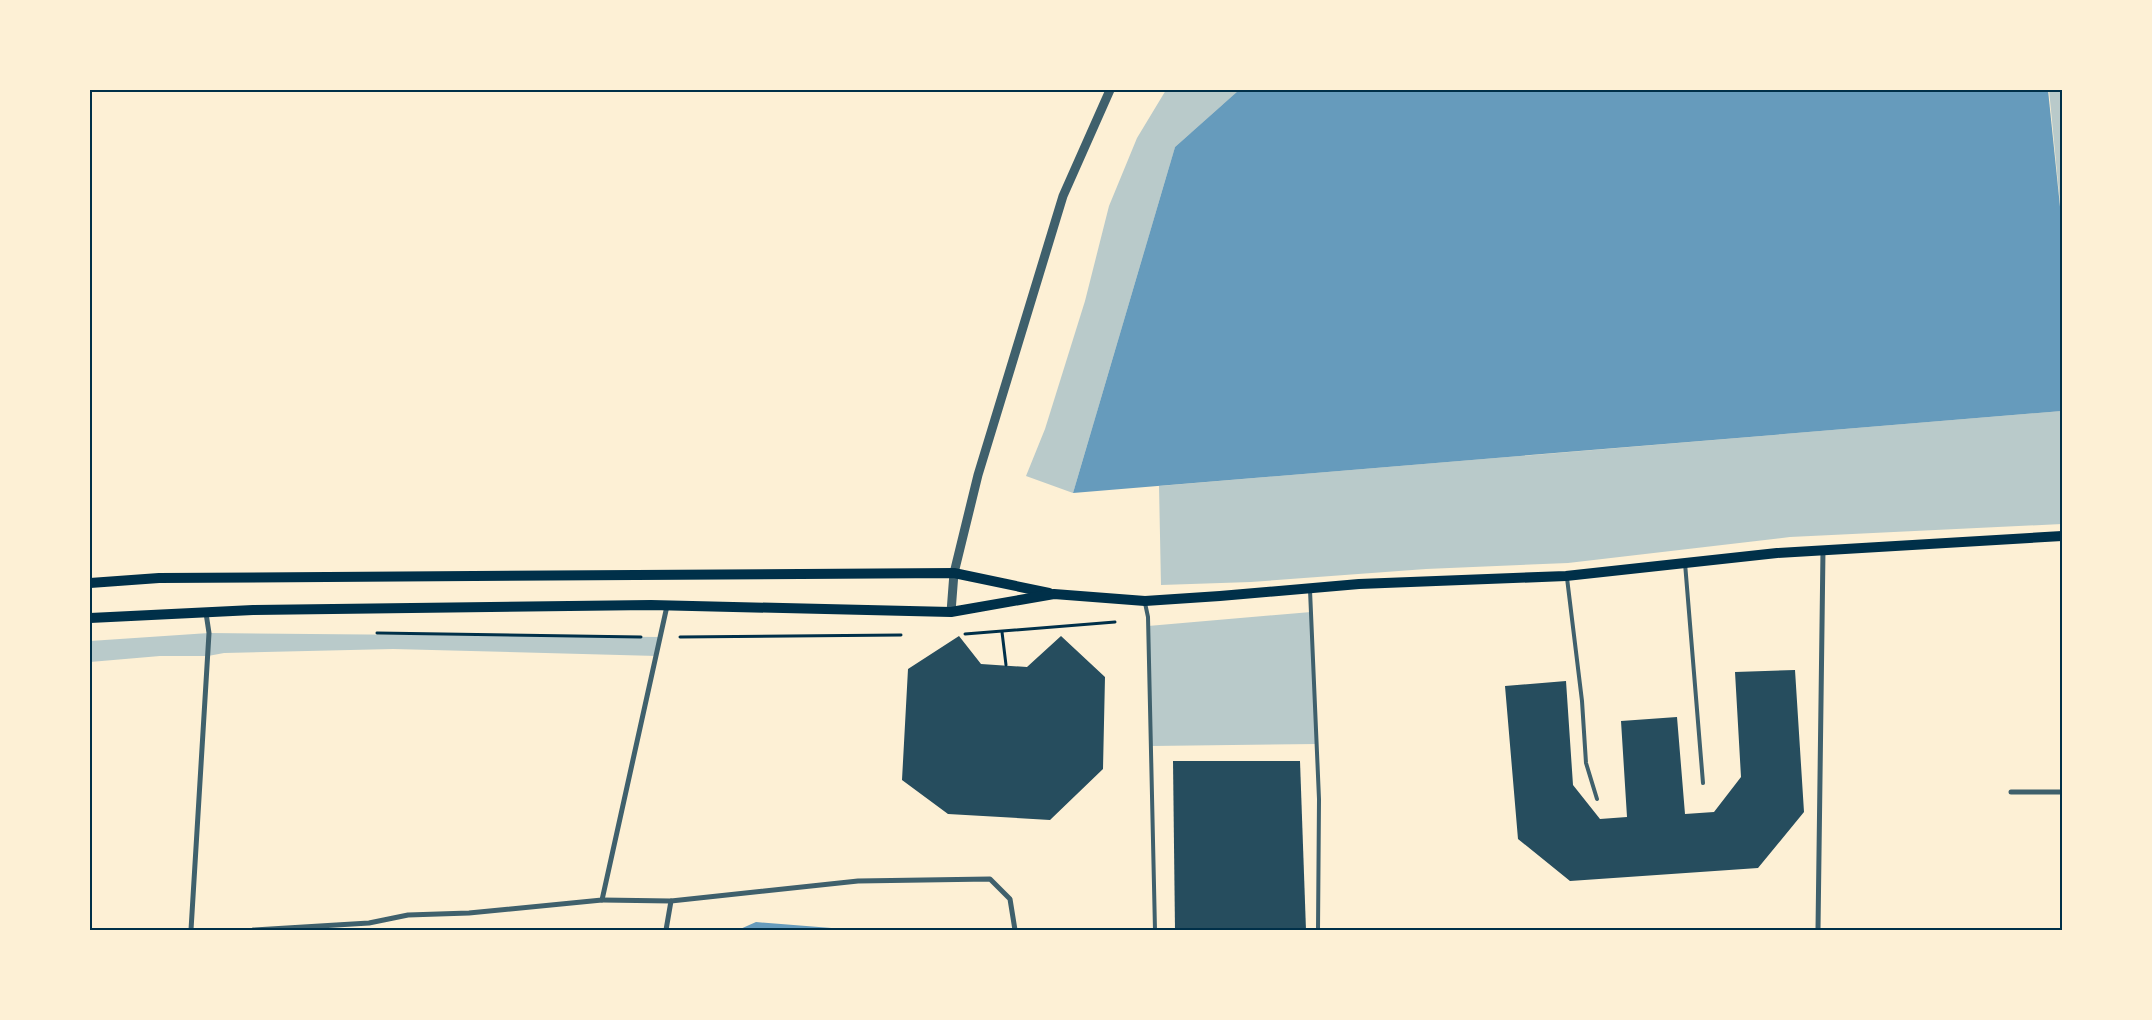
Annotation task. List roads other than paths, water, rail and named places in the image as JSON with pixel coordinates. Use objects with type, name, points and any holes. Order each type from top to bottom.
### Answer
[{"type":"main road","points":[[90,584],[168,578],[954,573],[1054,594],[1145,600],[1359,584],[1566,576],[1684,562],[1823,550],[2062,536]]},
{"type":"main road","points":[[90,618],[206,612],[667,606],[951,612],[1054,594]]},
{"type":"street","points":[[951,612],[954,573],[978,475],[1063,196],[1110,90]]},
{"type":"street","points":[[1818,930],[1823,550]]},
{"type":"street","points":[[602,900],[667,606]]},
{"type":"street","points":[[191,930],[209,633],[206,612]]},
{"type":"street","points":[[2011,792],[2062,792]]},
{"type":"street","points":[[253,930],[369,923],[408,915],[469,913],[602,900],[671,901],[858,881],[990,879],[1010,898],[1015,930]]},
{"type":"street","points":[[666,930],[671,901]]},
{"type":"lane","points":[[1684,562],[1703,783]]},
{"type":"lane","points":[[1566,576],[1582,701],[1586,763],[1597,799]]},
{"type":"lane","points":[[1310,588],[1320,799],[1318,930]]},
{"type":"lane","points":[[1145,600],[1148,617],[1152,746],[1155,930]]},
{"type":"water","points":[[1239,90],[2048,90],[2062,226],[2062,411],[1073,493],[1175,147]]},
{"type":"water","points":[[756,922],[844,929],[849,930],[738,930]]}]
